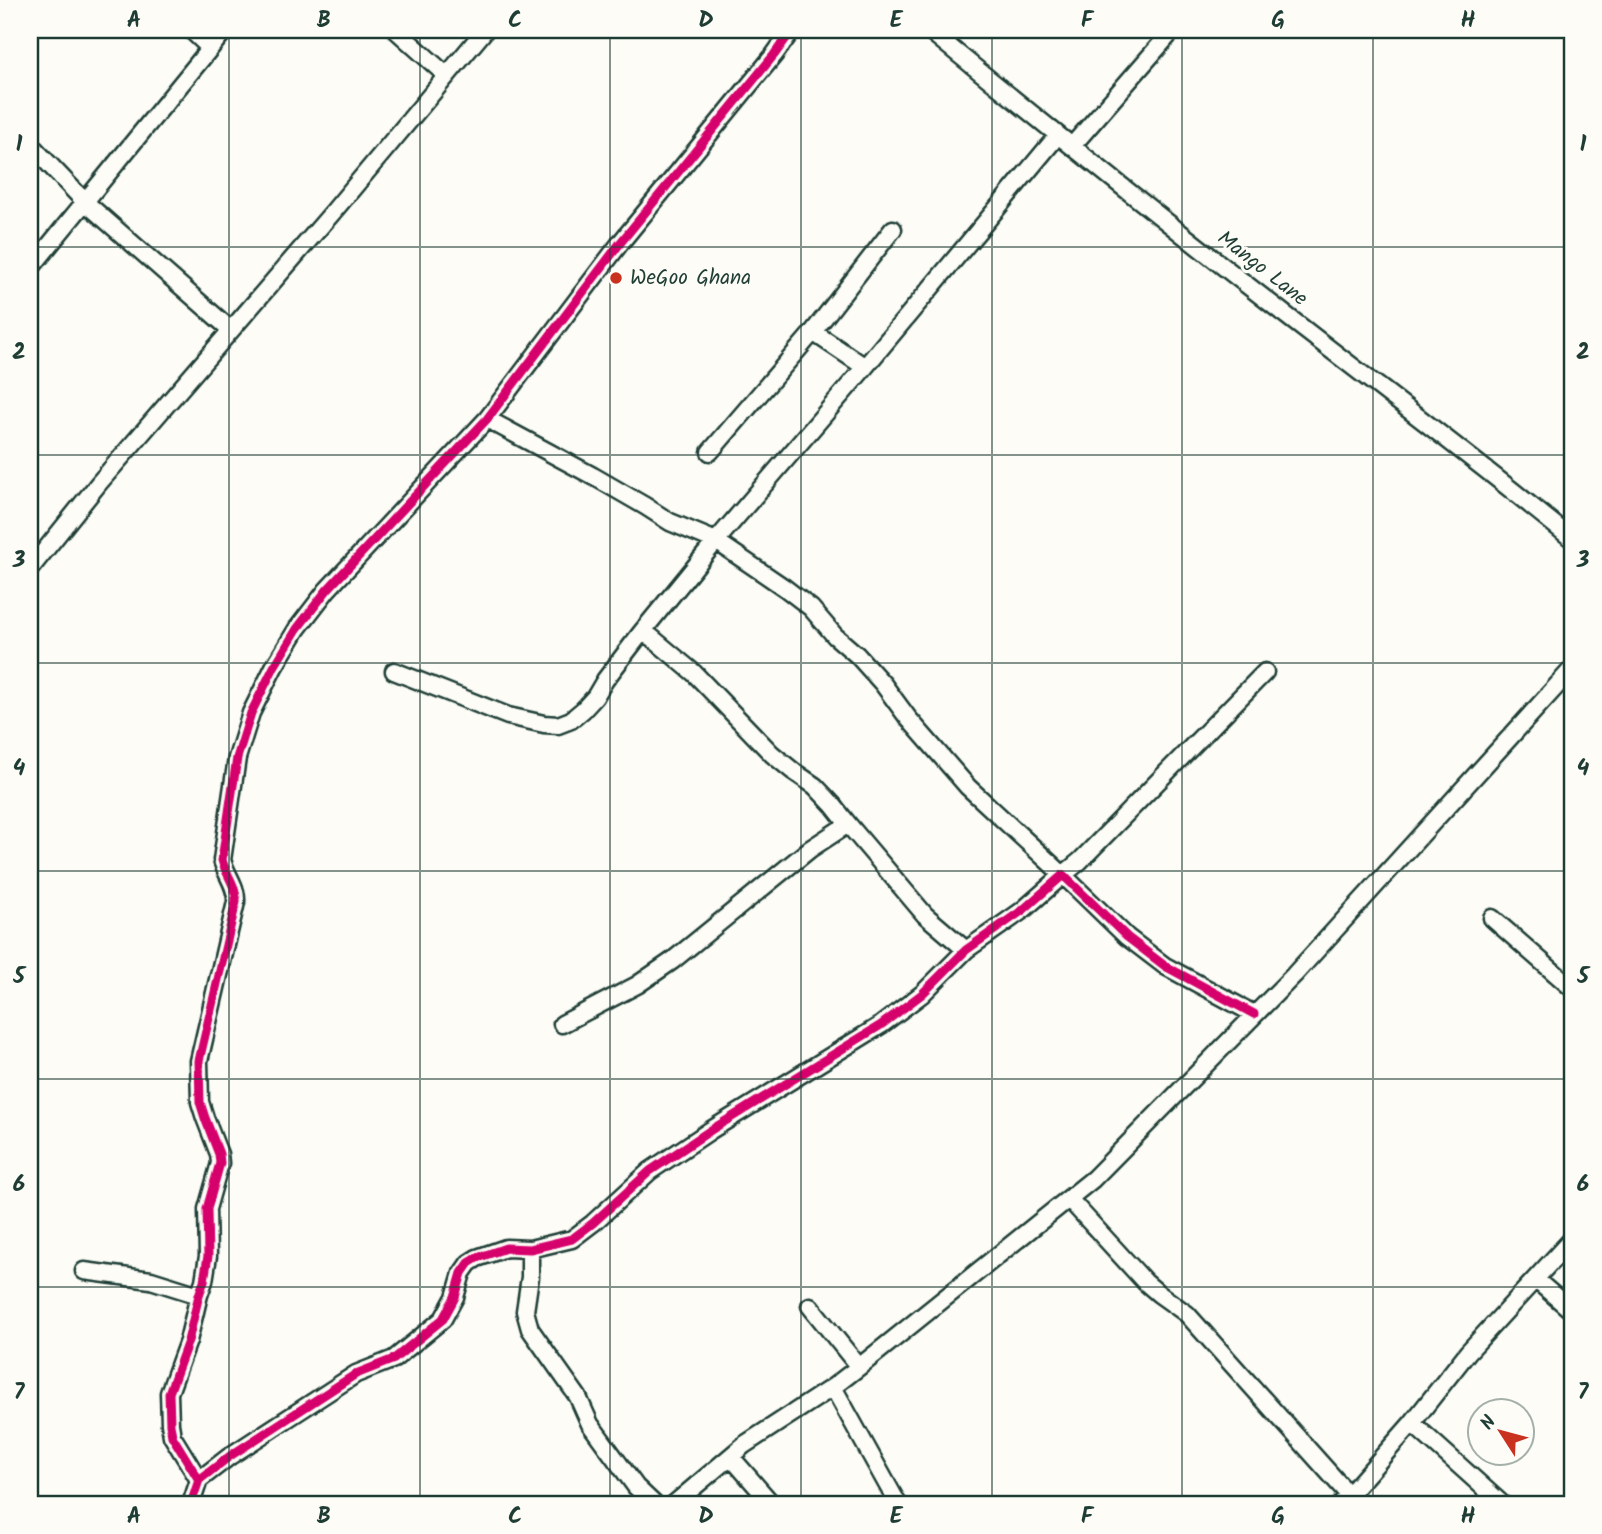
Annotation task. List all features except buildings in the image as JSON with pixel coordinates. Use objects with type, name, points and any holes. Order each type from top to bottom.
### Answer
[{"type":"street","points":[[191,30],[211,48]]},
{"type":"street","points":[[30,269],[225,30]]},
{"type":"street","points":[[396,30],[447,76]]},
{"type":"street","points":[[30,569],[99,483],[333,212],[485,30]]},
{"type":"street","points":[[199,1480],[172,1436],[170,1393],[188,1341],[204,1281],[208,1256],[206,1209],[220,1163],[200,1102],[199,1061],[236,902],[234,888],[222,860],[237,758],[251,713],[291,639],[327,590],[488,419],[621,242],[792,30]]},
{"type":"street","name":"Mango Lane","points":[[929,30],[1058,135],[1507,485],[1572,539]]},
{"type":"street","points":[[1072,146],[1173,30]]},
{"type":"street","points":[[394,671],[508,716],[544,724],[558,725],[583,710],[716,541],[1058,135]]},
{"type":"street","points":[[30,144],[85,202],[231,330]]},
{"type":"street","points":[[710,452],[813,332],[893,229]]},
{"type":"street","points":[[813,332],[864,367]]},
{"type":"street","points":[[488,419],[670,522],[716,541],[811,608],[883,684],[908,718],[968,787],[1127,937],[1165,966],[1254,1014]]},
{"type":"street","points":[[641,633],[651,637],[694,673],[772,754],[815,786],[925,915],[966,950]]},
{"type":"street","points":[[674,1504],[744,1445],[859,1367],[1094,1180],[1294,975],[1572,669]]},
{"type":"street","points":[[191,1504],[199,1480],[230,1456],[356,1374],[394,1359],[443,1319],[455,1297],[462,1273],[469,1263],[506,1248],[530,1249],[572,1239],[650,1171],[710,1130],[881,1025],[922,994],[966,950],[1023,910],[1080,861],[1265,672]]},
{"type":"street","points":[[562,1024],[637,985],[663,967],[810,849],[848,824]]},
{"type":"street","points":[[1492,918],[1572,988]]},
{"type":"street","points":[[1070,1200],[1145,1282],[1187,1314],[1345,1500],[1412,1423],[1468,1352],[1572,1239]]},
{"type":"street","points":[[530,1249],[530,1277],[525,1311],[530,1329],[578,1397],[590,1424],[636,1487],[654,1504]]},
{"type":"street","points":[[84,1271],[151,1280],[199,1295]]},
{"type":"street","points":[[1535,1279],[1572,1311]]},
{"type":"street","points":[[810,1306],[859,1367]]},
{"type":"street","points":[[833,1387],[898,1504]]},
{"type":"street","points":[[1412,1423],[1502,1504]]},
{"type":"street","points":[[730,1457],[772,1504]]},
{"type":"cycle path","points":[[199,1480],[172,1436],[169,1393],[188,1341],[204,1281],[208,1256],[207,1209],[220,1163],[200,1102],[199,1061],[236,902],[235,891],[222,860],[237,758],[251,713],[297,629],[327,590],[487,419],[621,242],[792,30]]},
{"type":"cycle path","points":[[191,1504],[199,1480],[230,1456],[356,1374],[394,1359],[443,1319],[455,1297],[462,1273],[469,1263],[506,1248],[530,1249],[572,1239],[650,1171],[881,1025],[922,994],[966,950],[1023,910],[1063,875],[1127,937],[1165,966],[1254,1014]]},
{"type":"place","name":"WeGoo Ghana","points":[[616,278]]}]
